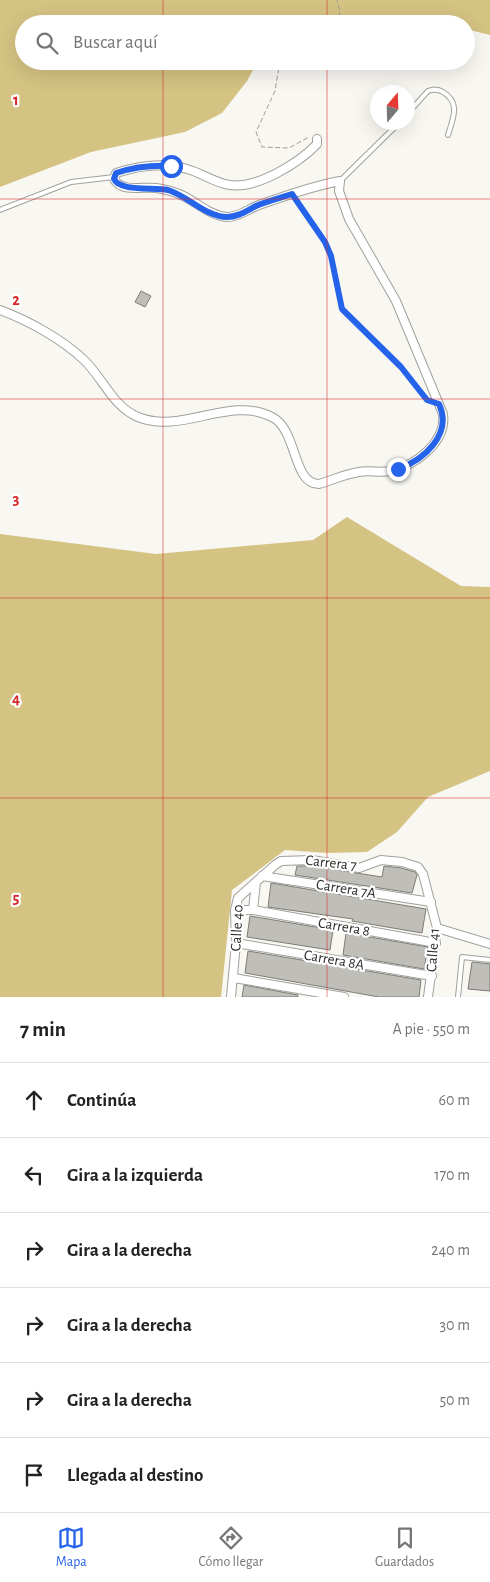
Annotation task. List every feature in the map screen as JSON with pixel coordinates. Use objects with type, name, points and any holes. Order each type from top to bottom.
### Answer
[{"type":"street","points":[[0,310],[33,325],[75,352],[86,362],[124,410],[138,417],[168,422],[242,410],[273,418],[288,432],[302,474],[312,483],[322,483],[343,475],[389,471],[414,462],[441,434],[444,419],[396,301],[350,219],[339,191],[340,182],[292,194],[257,206],[240,215],[227,217],[197,205],[180,194],[154,188],[125,187],[116,183],[114,177],[116,173],[138,167],[171,166],[188,169],[222,184],[244,186],[297,162],[317,144],[317,139]]},
{"type":"street","name":"Carrera 7","points":[[292,860],[312,860],[358,868],[381,860],[418,867],[423,874]]},
{"type":"street","name":"Calle 40","points":[[231,997],[236,943],[235,910],[238,898],[274,865],[292,860]]},
{"type":"street","name":"Calle 41","points":[[423,874],[437,928],[428,997]]},
{"type":"street","points":[[253,910],[259,879]]},
{"type":"street","name":"Carrera 7A","points":[[259,879],[431,902]]},
{"type":"street","name":"Carrera 8","points":[[235,910],[253,910],[436,943]]},
{"type":"street","points":[[437,928],[490,944]]},
{"type":"street","name":"Carrera 8A","points":[[236,943],[432,976]]},
{"type":"street","points":[[234,978],[344,997]]},
{"type":"lane","points":[[415,104],[425,92],[433,89],[441,90],[450,97],[455,103],[455,112],[448,135]]},
{"type":"lane","points":[[340,182],[392,130]]},
{"type":"lane","points":[[0,210],[71,182],[114,177]]},
{"type":"lane","points":[[458,997],[462,957],[490,960]]},
{"type":"path","points":[[337,0],[340,15]]},
{"type":"path","points":[[278,70],[275,91],[256,132],[257,140],[262,147],[269,149],[289,148],[312,136],[316,136],[317,139]]},
{"type":"path","points":[[292,194],[325,242],[331,256],[342,309],[401,367],[427,400],[439,404]]},
{"type":"shaded area","points":[[0,0],[490,0],[490,35],[475,31],[475,15],[15,15],[15,70],[253,70],[247,81],[222,113],[185,132],[91,152],[0,187]]},
{"type":"shaded area","points":[[347,517],[461,586],[490,587],[490,771],[428,797],[397,832],[367,852],[327,853],[285,850],[232,890],[221,997],[0,997],[0,534],[156,554],[313,540]]},
{"type":"building","points":[[141,291],[151,296],[145,307],[135,302]]},
{"type":"building","points":[[297,866],[312,866],[382,877],[384,866],[401,868],[415,872],[417,875],[412,893],[295,875]]},
{"type":"building","points":[[271,883],[426,909],[422,933],[352,921],[353,919],[268,907]]},
{"type":"building","points":[[250,916],[333,930],[330,950],[247,937]]},
{"type":"building","points":[[346,933],[428,947],[424,969],[343,955]]},
{"type":"building","points":[[248,951],[421,980],[419,997],[379,997],[245,973]]},
{"type":"building","points":[[472,962],[490,964],[490,991],[468,989]]},
{"type":"building","points":[[244,985],[298,995],[298,997],[242,997]]},
{"type":"route","points":[[171,166],[138,167],[126,170],[116,173],[114,181],[125,187],[154,188],[180,194],[197,205],[227,217],[240,215],[257,206],[292,194],[325,242],[331,256],[342,309],[401,367],[427,400],[432,404],[439,404],[443,414],[444,424],[438,439],[414,462],[398,469]]}]
